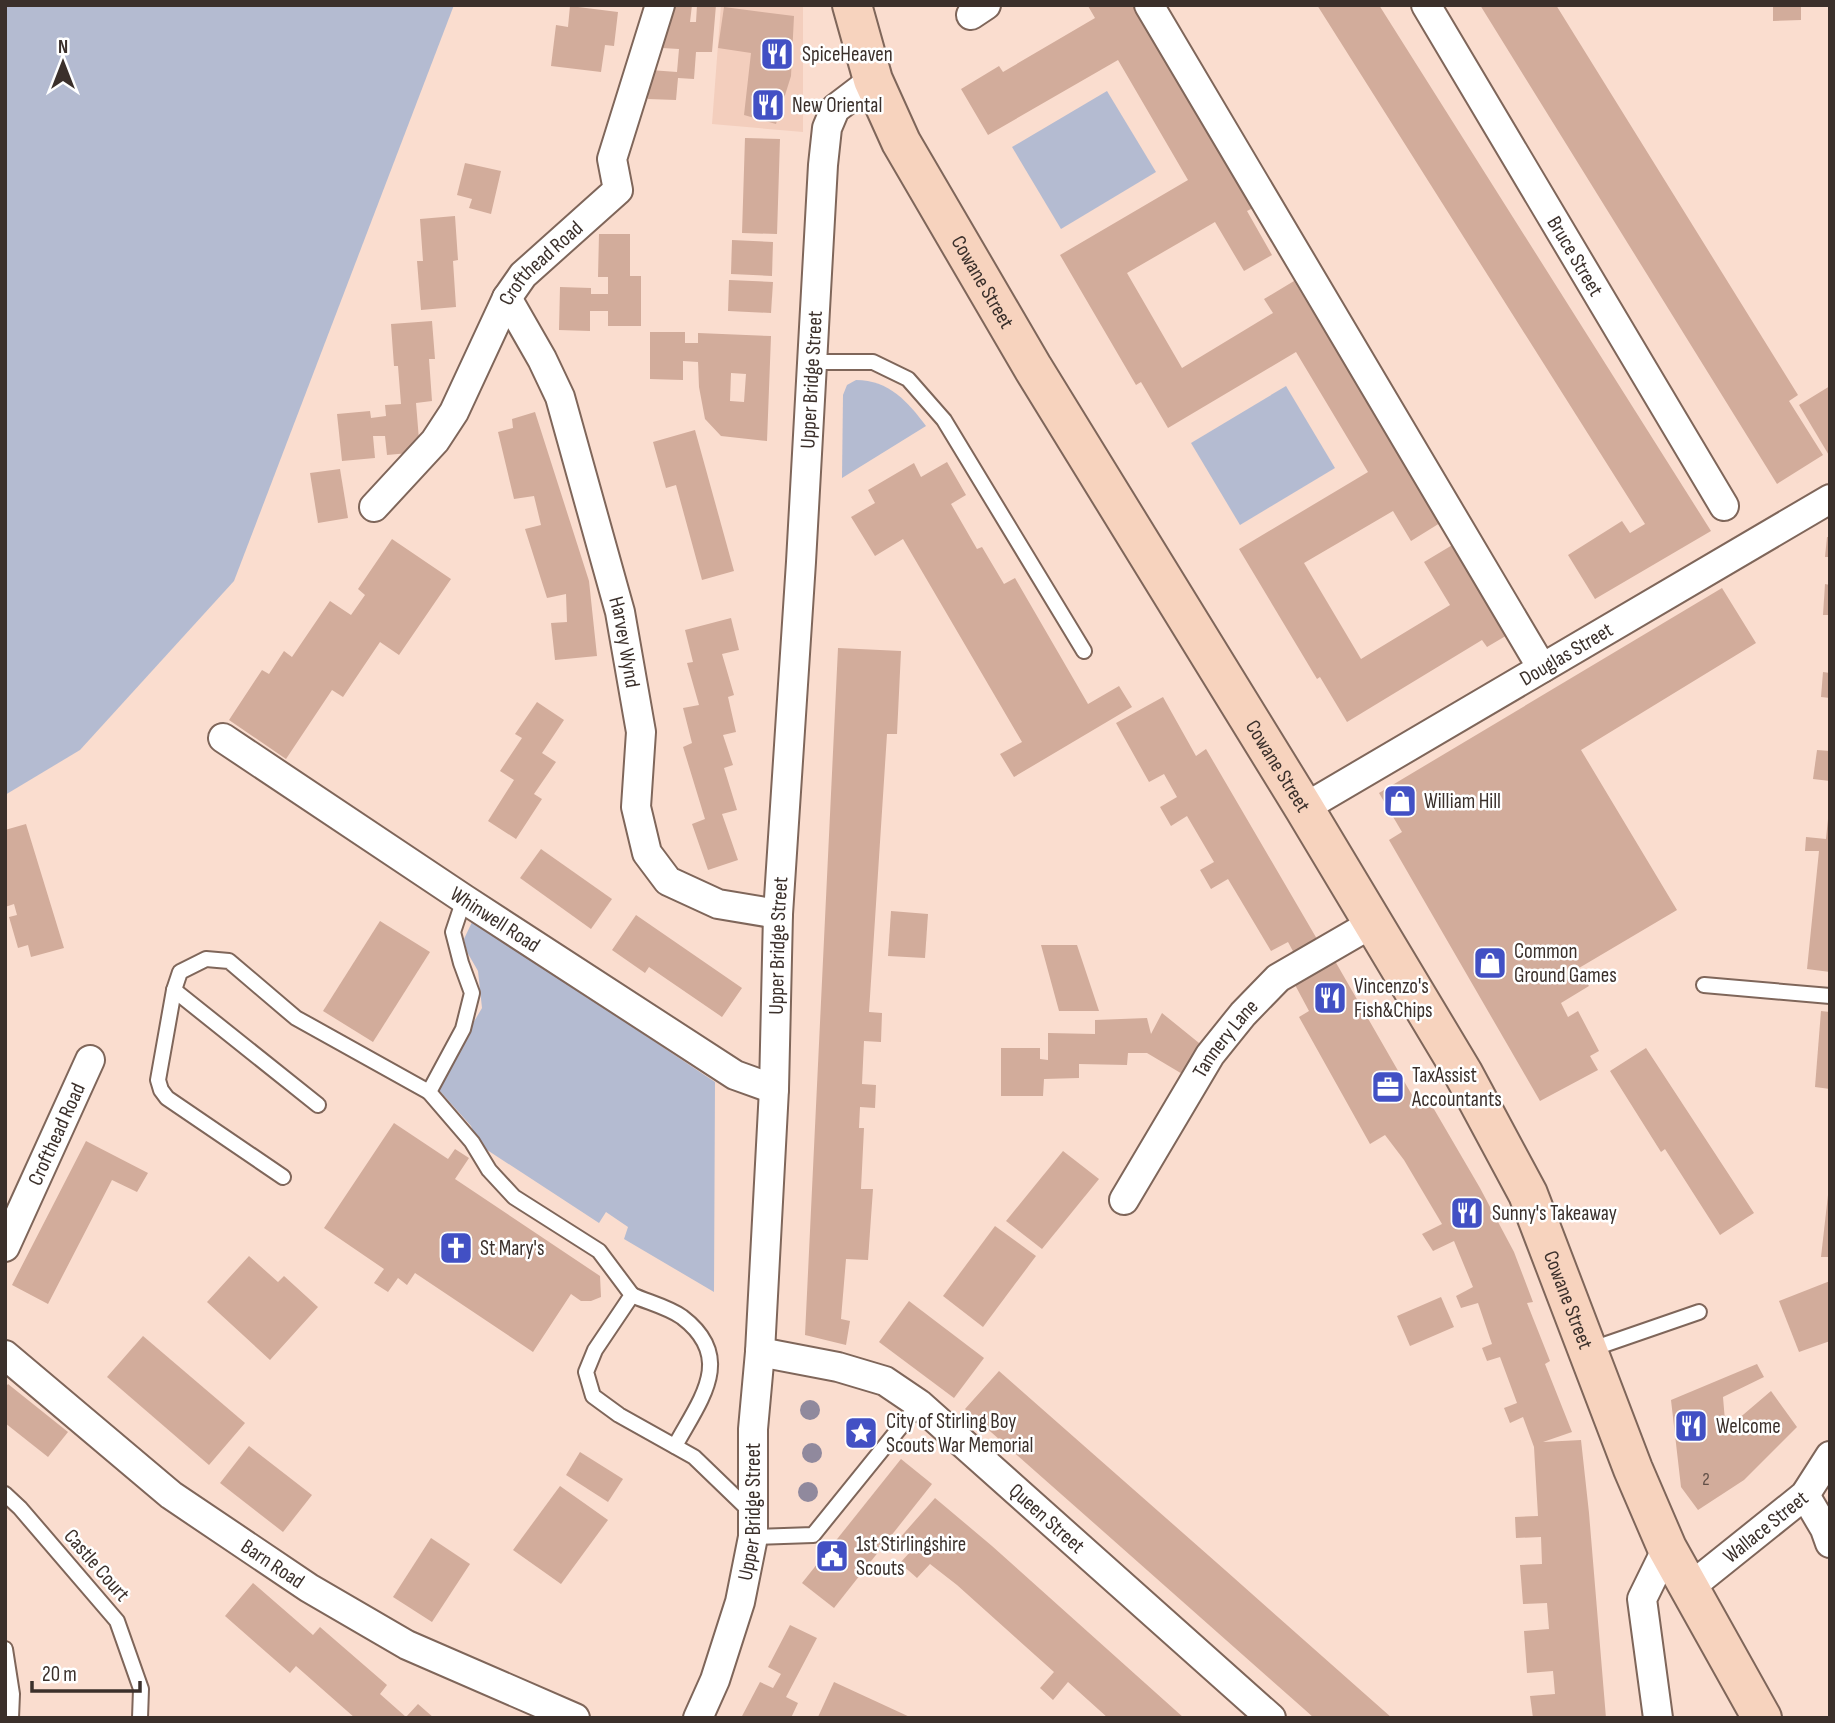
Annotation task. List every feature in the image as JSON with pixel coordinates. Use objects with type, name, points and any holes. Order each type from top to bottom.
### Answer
[{"type":"main road","name":"Cowane Street","points":[[852,5],[873,80],[901,142],[1033,368],[1304,808],[1463,1073],[1528,1194],[1633,1469],[1667,1548],[1762,1718]]},
{"type":"street","name":"Crofthead Road","points":[[374,507],[435,441],[454,412],[508,298],[523,275],[618,190],[612,159],[660,5]]},
{"type":"street","points":[[1149,5],[1542,668]]},
{"type":"street","name":"Bruce Street","points":[[1426,5],[1724,506]]},
{"type":"street","name":"Upper Bridge Street","points":[[698,1718],[715,1680],[740,1602],[753,1526],[753,1429],[760,1352],[774,1089],[778,914],[823,164],[827,128],[835,109],[873,80]]},
{"type":"street","name":"Harvey Wynd","points":[[508,298],[560,397],[620,612],[641,732],[636,807],[647,853],[668,881],[718,904],[778,914]]},
{"type":"street","name":"Douglas Street","points":[[1304,808],[1830,499]]},
{"type":"street","name":"Whinwell Road","points":[[223,738],[735,1075],[774,1089]]},
{"type":"street","name":"Tannery Lane","points":[[1124,1200],[1210,1055],[1243,1014],[1278,978],[1373,923]]},
{"type":"street","name":"Crofthead Road","points":[[5,1247],[90,1060]]},
{"type":"street","name":"Queen Street","points":[[760,1352],[838,1367],[885,1381],[919,1404],[1271,1718]]},
{"type":"street","name":"Barn Road","points":[[5,1355],[170,1495],[309,1587],[407,1645],[575,1718]]},
{"type":"street","name":"Wallace Street","points":[[1689,1587],[1805,1495],[1830,1456]]},
{"type":"street","points":[[1805,1495],[1830,1543]]},
{"type":"street","points":[[1658,1718],[1642,1599],[1667,1548]]},
{"type":"lane","points":[[811,362],[873,362],[908,379],[944,420],[1084,652]]},
{"type":"lane","points":[[429,1092],[463,1029],[472,993],[453,932],[464,899]]},
{"type":"lane","points":[[283,1177],[167,1098],[161,1090],[158,1080],[174,990],[180,972],[206,959],[229,961],[296,1018],[429,1092],[472,1142],[489,1170],[514,1196],[599,1251],[632,1295],[681,1317],[704,1339],[712,1364],[704,1391],[675,1446]]},
{"type":"lane","points":[[1704,985],[1830,996]]},
{"type":"lane","points":[[174,990],[318,1105]]},
{"type":"lane","points":[[632,1295],[594,1350],[586,1372],[593,1396],[619,1415],[694,1457],[753,1526],[813,1535],[919,1404]]},
{"type":"lane","points":[[1588,1351],[1699,1312]]},
{"type":"lane","name":"Castle Court","points":[[5,1494],[117,1621],[141,1689],[140,1718]]},
{"type":"lane","points":[[5,1649],[12,1694],[11,1718]]},
{"type":"shaded area","points":[[5,5],[454,5],[234,581],[80,750],[5,795]]},
{"type":"shaded area","points":[[721,5],[803,5],[803,132],[712,124]]},
{"type":"shaded area","points":[[1107,91],[1156,172],[1061,229],[1012,147]]},
{"type":"shaded area","points":[[856,380],[888,388],[905,401],[926,426],[842,478],[843,395],[847,385]]},
{"type":"shaded area","points":[[1286,386],[1335,468],[1240,525],[1191,443]]},
{"type":"shaded area","points":[[473,920],[715,1082],[714,1292],[624,1239],[628,1227],[606,1212],[599,1223],[478,1144],[471,1126],[438,1089],[443,1074],[482,1008],[478,971],[467,952],[464,939]]},
{"type":"building","points":[[670,5],[692,5],[690,22],[696,22],[697,5],[716,5],[712,52],[696,52],[694,79],[678,78],[676,100],[648,99],[650,70],[677,72],[679,49],[662,48],[664,21]]},
{"type":"building","points":[[1134,5],[1253,208],[1247,211],[1272,255],[1244,271],[1215,222],[1127,273],[1182,368],[1273,313],[1264,299],[1294,281],[1440,523],[1411,541],[1393,511],[1304,563],[1361,659],[1450,605],[1424,562],[1454,544],[1509,634],[1487,647],[1482,640],[1347,722],[1320,677],[1317,679],[1239,549],[1368,472],[1296,352],[1168,428],[1141,382],[1136,385],[1060,255],[1188,180],[1118,60],[988,135],[961,89],[999,66],[1003,72],[1095,18],[1088,6]]},
{"type":"building","points":[[1317,5],[1379,5],[1711,531],[1595,599],[1568,555],[1622,521],[1630,533],[1645,524]]},
{"type":"building","points":[[1480,5],[1556,5],[1798,395],[1789,401],[1823,455],[1777,484]]},
{"type":"building","points":[[1773,5],[1801,5],[1801,20],[1773,21]]},
{"type":"building","points":[[570,6],[618,12],[614,46],[605,45],[601,72],[551,66],[556,25],[568,27]]},
{"type":"building","points":[[724,7],[794,16],[791,76],[776,124],[744,115],[751,53],[718,48]]},
{"type":"building","points":[[745,138],[780,139],[777,234],[742,233]]},
{"type":"building","points":[[465,163],[501,171],[491,214],[469,208],[472,199],[457,195]]},
{"type":"building","points":[[455,216],[458,260],[453,261],[456,307],[421,310],[417,261],[423,261],[420,219]]},
{"type":"building","points":[[599,234],[630,234],[630,276],[641,276],[641,326],[608,326],[608,311],[590,311],[590,331],[559,330],[560,287],[591,288],[591,294],[608,294],[608,277],[598,277]]},
{"type":"building","points":[[732,240],[773,242],[772,276],[731,274]]},
{"type":"building","points":[[729,280],[773,282],[771,313],[728,311]]},
{"type":"building","points":[[432,321],[435,359],[429,359],[432,401],[416,403],[420,452],[387,455],[385,436],[373,436],[375,458],[342,461],[337,414],[370,411],[371,418],[386,416],[385,405],[401,404],[398,366],[394,366],[391,324]]},
{"type":"building","points":[[650,332],[685,332],[685,343],[698,343],[698,333],[771,336],[767,441],[721,436],[705,419],[698,362],[683,361],[683,380],[650,379]],"holes":[[[731,373],[746,374],[744,402],[730,401]]]},
{"type":"building","points":[[1830,386],[1830,457],[1799,405]]},
{"type":"building","points":[[535,412],[589,581],[597,656],[555,660],[551,623],[567,622],[566,594],[547,598],[525,529],[541,525],[534,496],[514,499],[498,432],[513,428],[512,419]]},
{"type":"building","points":[[695,430],[734,571],[702,580],[676,485],[666,488],[653,442]]},
{"type":"building","points":[[947,462],[966,495],[951,504],[977,549],[982,547],[1004,584],[1015,578],[1088,704],[1119,686],[1132,707],[1014,777],[1000,754],[1022,742],[903,539],[875,556],[851,517],[875,503],[868,490],[914,463],[921,477]]},
{"type":"building","points":[[340,469],[348,518],[318,523],[310,473]]},
{"type":"building","points":[[1827,537],[1830,537],[1830,557],[1825,557]]},
{"type":"building","points":[[392,539],[451,579],[399,655],[380,642],[343,697],[332,690],[286,759],[229,720],[262,670],[269,674],[284,651],[292,657],[330,601],[351,615],[365,595],[358,589]]},
{"type":"building","points":[[1825,584],[1830,585],[1830,615],[1823,615]]},
{"type":"building","points":[[1722,588],[1756,643],[1581,750],[1677,910],[1579,968],[1589,986],[1561,1003],[1568,1017],[1578,1011],[1599,1051],[1590,1056],[1598,1070],[1540,1101],[1389,840],[1402,832],[1379,793]]},
{"type":"building","points":[[731,618],[739,650],[722,654],[734,695],[728,697],[736,732],[723,735],[733,765],[724,768],[737,810],[722,814],[738,860],[708,870],[692,824],[705,819],[683,747],[692,743],[683,708],[699,705],[687,663],[693,662],[685,630]]},
{"type":"building","points":[[838,648],[901,651],[897,734],[887,734],[869,1012],[882,1013],[881,1042],[864,1041],[862,1084],[876,1085],[875,1108],[860,1107],[859,1128],[864,1128],[861,1189],[873,1189],[868,1260],[846,1259],[841,1319],[850,1321],[846,1345],[805,1335]]},
{"type":"building","points":[[1823,672],[1830,673],[1830,698],[1821,697]]},
{"type":"building","points":[[1163,697],[1196,756],[1206,749],[1317,939],[1294,953],[1288,942],[1271,951],[1228,879],[1211,889],[1200,870],[1214,862],[1187,816],[1171,826],[1160,807],[1177,797],[1164,774],[1149,782],[1116,723]]},
{"type":"building","points":[[537,702],[564,720],[542,753],[556,762],[534,794],[542,799],[516,839],[488,821],[514,780],[500,771],[522,738],[515,734]]},
{"type":"building","points":[[1817,750],[1830,751],[1830,781],[1813,779]]},
{"type":"building","points":[[1828,819],[1830,972],[1807,969],[1819,851],[1805,851],[1806,837],[1826,839]]},
{"type":"building","points":[[26,824],[64,948],[31,957],[28,945],[18,948],[9,917],[17,915],[14,904],[5,907],[5,830]]},
{"type":"building","points":[[541,849],[612,899],[591,929],[520,878]]},
{"type":"building","points":[[891,911],[928,914],[925,958],[888,956]]},
{"type":"building","points":[[636,915],[742,988],[722,1017],[649,967],[645,973],[612,950]]},
{"type":"building","points":[[380,921],[430,952],[373,1042],[323,1011]]},
{"type":"building","points":[[1041,945],[1077,945],[1099,1011],[1059,1011]]},
{"type":"building","points":[[1335,961],[1420,1109],[1431,1104],[1480,1188],[1514,1252],[1533,1302],[1527,1303],[1550,1361],[1545,1364],[1572,1432],[1543,1442],[1581,1440],[1606,1718],[1533,1718],[1530,1696],[1555,1694],[1553,1671],[1527,1673],[1524,1631],[1549,1629],[1547,1603],[1523,1604],[1520,1565],[1542,1564],[1541,1537],[1516,1538],[1515,1517],[1538,1516],[1534,1447],[1523,1417],[1510,1423],[1504,1408],[1517,1403],[1500,1357],[1487,1361],[1482,1348],[1492,1344],[1478,1303],[1461,1308],[1456,1296],[1473,1287],[1454,1241],[1433,1251],[1422,1234],[1442,1224],[1404,1160],[1385,1135],[1370,1144],[1299,1017],[1309,1011],[1294,983]]},
{"type":"building","points":[[1821,1011],[1830,1012],[1830,1089],[1815,1087]]},
{"type":"building","points":[[1162,1013],[1204,1047],[1184,1075],[1147,1053],[1128,1053],[1127,1065],[1079,1064],[1079,1078],[1044,1079],[1043,1096],[1001,1096],[1001,1048],[1040,1048],[1040,1059],[1048,1060],[1048,1033],[1095,1034],[1095,1020],[1147,1018],[1151,1034]]},
{"type":"building","points":[[1646,1048],[1754,1213],[1720,1235],[1665,1149],[1661,1152],[1610,1071]]},
{"type":"building","name":"St Mary's","points":[[394,1123],[448,1159],[455,1149],[469,1158],[455,1179],[600,1276],[601,1297],[581,1301],[571,1294],[533,1352],[415,1273],[407,1285],[398,1278],[388,1292],[374,1283],[384,1269],[324,1228]]},
{"type":"building","points":[[86,1141],[148,1173],[137,1192],[112,1180],[48,1304],[12,1285]]},
{"type":"building","points":[[1063,1151],[1099,1179],[1042,1249],[1006,1221]]},
{"type":"building","points":[[1828,1195],[1830,1257],[1821,1257]]},
{"type":"building","points":[[995,1226],[1036,1256],[983,1327],[943,1296]]},
{"type":"building","points":[[249,1256],[278,1282],[284,1276],[318,1307],[270,1360],[207,1302]]},
{"type":"building","points":[[1830,1281],[1830,1341],[1799,1352],[1779,1301]]},
{"type":"building","points":[[1441,1297],[1454,1327],[1410,1346],[1397,1316]]},
{"type":"building","points":[[909,1301],[984,1358],[954,1398],[879,1342]]},
{"type":"building","points":[[143,1336],[245,1423],[209,1465],[107,1377]]},
{"type":"building","points":[[1757,1364],[1764,1377],[1723,1397],[1725,1421],[1737,1420],[1771,1391],[1797,1427],[1744,1480],[1698,1510],[1681,1487],[1671,1400]]},
{"type":"building","points":[[999,1371],[1392,1718],[1314,1718],[965,1409]]},
{"type":"building","points":[[8,1384],[68,1432],[48,1457],[5,1423],[5,1388]]},
{"type":"building","points":[[249,1446],[312,1495],[283,1532],[220,1483]]},
{"type":"building","points":[[580,1452],[623,1479],[608,1502],[566,1475]]},
{"type":"building","points":[[901,1459],[932,1484],[834,1608],[802,1583]]},
{"type":"building","points":[[560,1486],[608,1520],[561,1584],[513,1550]]},
{"type":"building","points":[[935,1498],[1184,1718],[1108,1718],[1068,1682],[1053,1700],[1040,1688],[1054,1672],[957,1585],[930,1564],[917,1578],[900,1563],[911,1551],[898,1540]]},
{"type":"building","points":[[431,1538],[470,1564],[432,1622],[393,1597]]},
{"type":"building","points":[[253,1583],[313,1635],[320,1627],[387,1685],[380,1694],[406,1717],[418,1704],[434,1718],[355,1718],[296,1666],[290,1673],[225,1616]]},
{"type":"building","points":[[790,1625],[817,1638],[786,1697],[798,1703],[791,1718],[741,1718],[760,1682],[773,1688],[781,1674],[768,1667]]},
{"type":"building","points":[[834,1682],[912,1718],[818,1717]]},
{"type":"place","name":"SpiceHeaven","points":[[777,54]]},
{"type":"place","name":"New Oriental","points":[[768,105]]},
{"type":"place","name":"William Hill","points":[[1400,801]]},
{"type":"place","name":"Common Ground Games","points":[[1490,963]]},
{"type":"place","name":"Vincenzo's Fish&Chips","points":[[1330,998]]},
{"type":"place","name":"TaxAssist Accountants","points":[[1388,1087]]},
{"type":"place","name":"Sunny's Takeaway","points":[[1467,1213]]},
{"type":"place","name":"St Mary's","points":[[456,1248]]},
{"type":"place","name":"Welcome","points":[[1691,1426]]},
{"type":"place","name":"City of Stirling Boy Scouts War Memorial","points":[[861,1433]]},
{"type":"place","name":"1st Stirlingshire Scouts","points":[[832,1556]]}]
